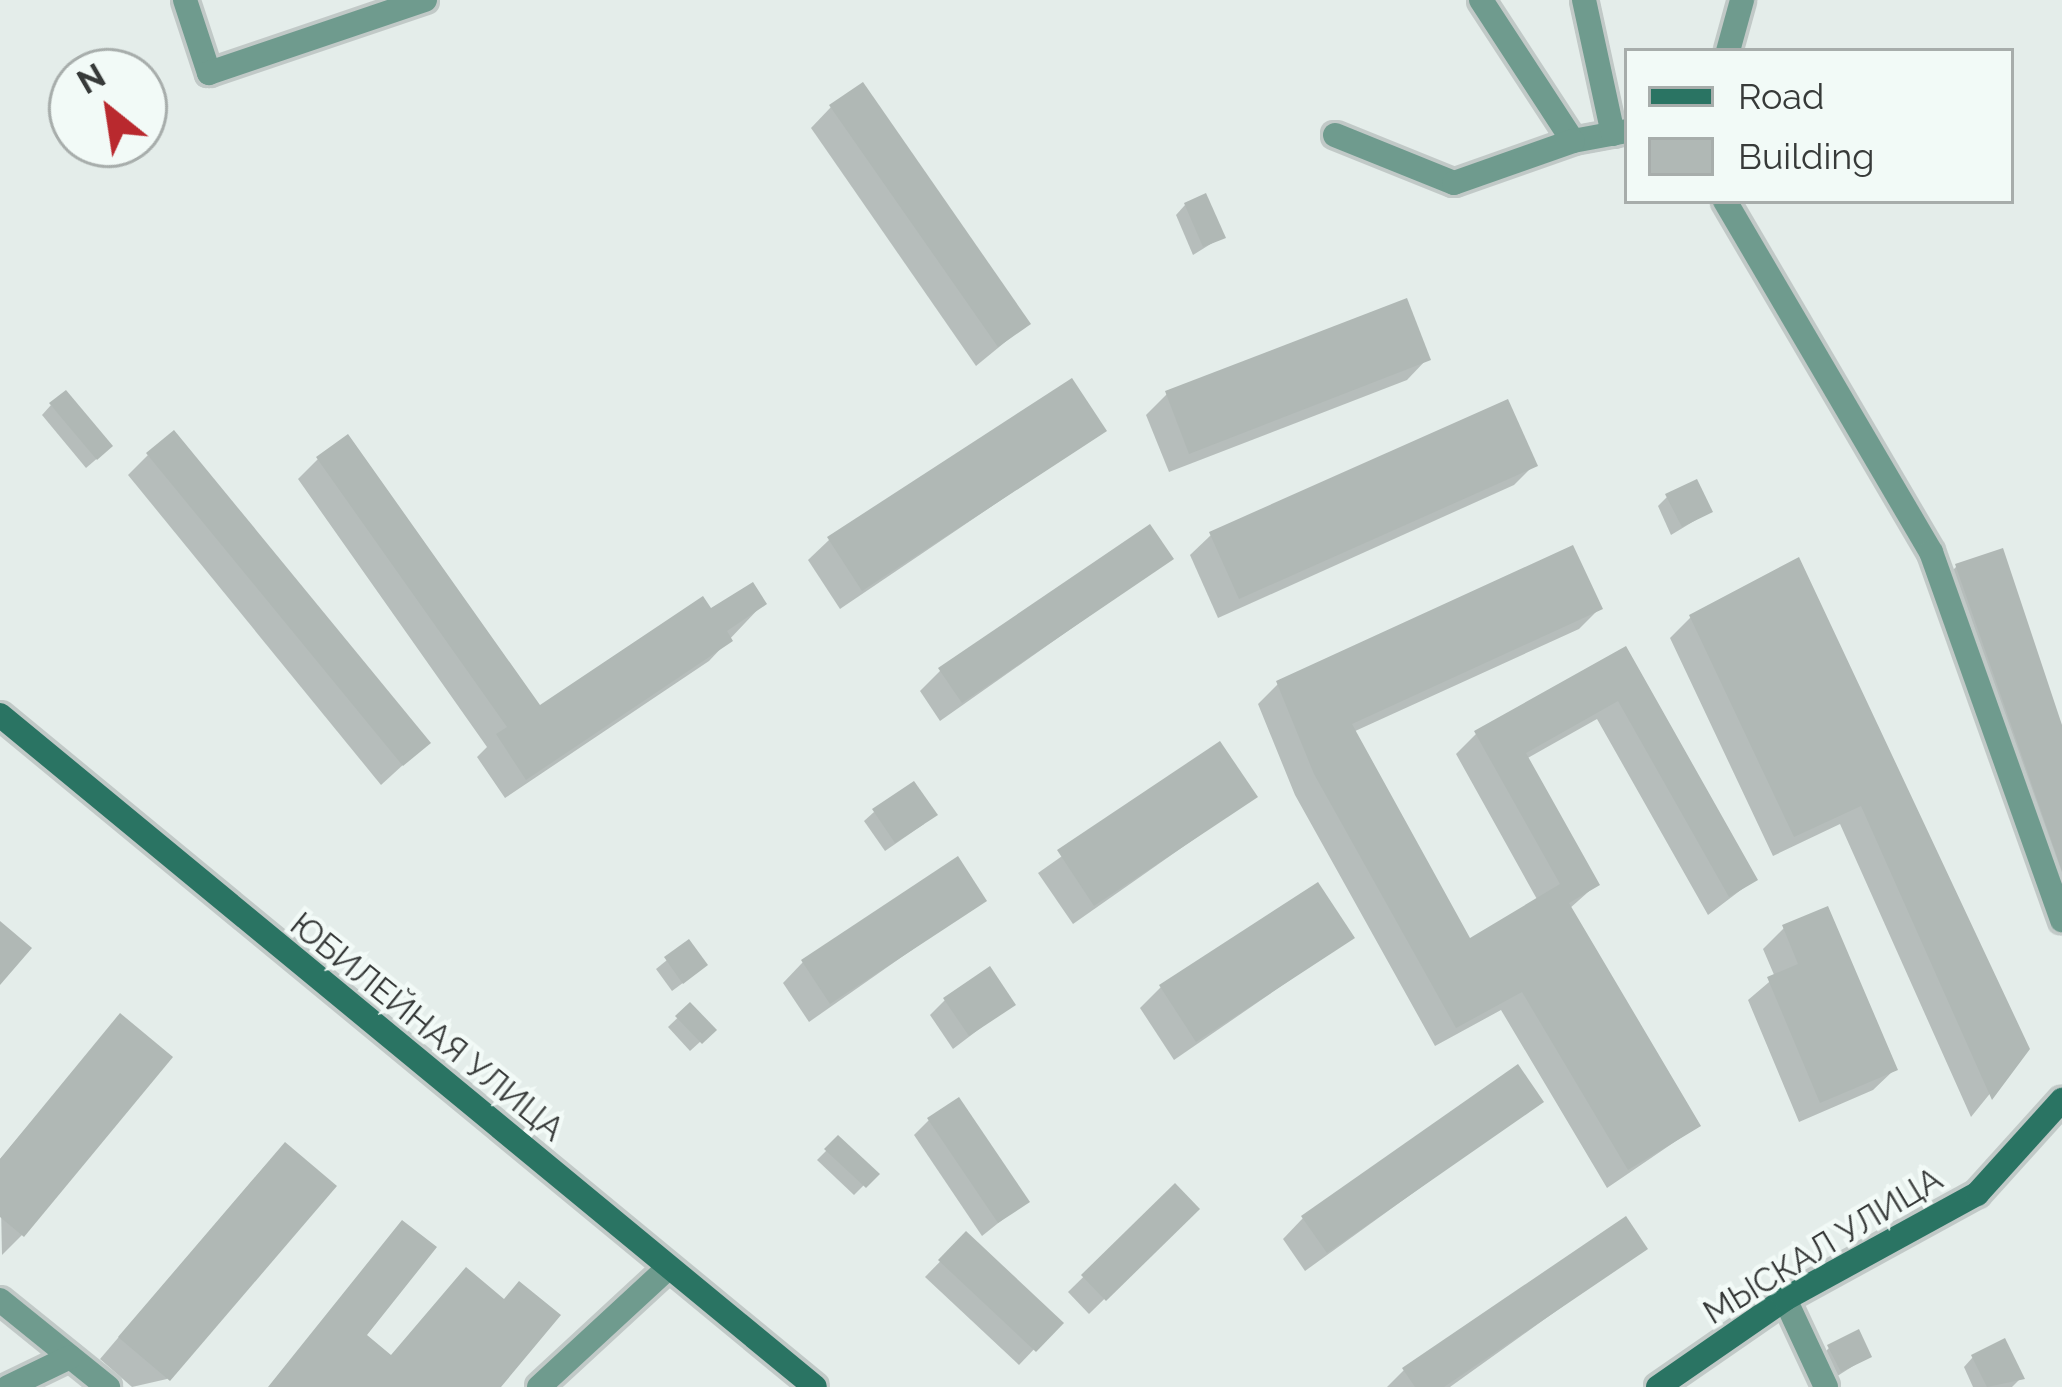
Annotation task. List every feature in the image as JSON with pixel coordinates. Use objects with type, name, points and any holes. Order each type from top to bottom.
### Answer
[{"type":"main road","name":"ЮБИЛЕЙНАЯ УЛИЦА","points":[[0,715],[815,1387]]},
{"type":"main road","name":"МЫСКАЛ УЛИЦА","points":[[1658,1387],[1785,1299],[1976,1194],[2062,1100]]},
{"type":"street","points":[[185,0],[208,73],[424,0]]},
{"type":"street","points":[[1481,0],[1573,141]]},
{"type":"street","points":[[1335,135],[1454,183],[1573,141],[1620,132],[1584,0]]},
{"type":"street","points":[[1729,48],[1742,0]]},
{"type":"street","points":[[1727,204],[1931,551],[2062,920]]},
{"type":"street","points":[[539,1387],[668,1268]]},
{"type":"street","points":[[1785,1299],[1826,1387]]},
{"type":"street","points":[[0,1300],[108,1387]]},
{"type":"street","points":[[8,1387],[70,1357]]},
{"type":"building","points":[[863,82],[1031,324],[998,347],[829,105]]},
{"type":"building","points":[[1206,193],[1226,238],[1203,247],[1184,203]]},
{"type":"building","points":[[1407,298],[1431,360],[1189,454],[1165,391]]},
{"type":"building","points":[[1072,378],[1107,431],[862,591],[827,537]]},
{"type":"building","points":[[66,390],[113,446],[97,460],[49,403]]},
{"type":"building","points":[[1508,399],[1538,466],[1239,599],[1209,532]]},
{"type":"building","points":[[174,430],[431,743],[403,766],[146,453]]},
{"type":"building","points":[[348,434],[540,705],[703,596],[711,608],[753,582],[767,604],[727,631],[733,641],[526,780],[496,734],[507,727],[316,457]]},
{"type":"building","points":[[1697,479],[1713,512],[1682,527],[1665,494]]},
{"type":"building","points":[[1150,524],[1174,559],[962,703],[938,668]]},
{"type":"building","points":[[1573,545],[1603,609],[1352,724],[1470,938],[1560,884],[1474,731],[1626,646],[1758,880],[1729,897],[1618,701],[1526,753],[1600,885],[1569,903],[1701,1126],[1628,1170],[1522,992],[1456,1028],[1314,774],[1276,681]]},
{"type":"building","points":[[2003,548],[2062,725],[2062,871],[1955,564]]},
{"type":"building","points":[[1799,557],[2030,1049],[1992,1100],[1861,806],[1794,837],[1689,615]]},
{"type":"building","points":[[1220,741],[1258,797],[1094,906],[1057,850]]},
{"type":"building","points":[[914,781],[938,815],[895,843],[872,809]]},
{"type":"building","points":[[958,856],[987,901],[830,1004],[801,960]]},
{"type":"building","points":[[1318,882],[1355,938],[1196,1042],[1159,985]]},
{"type":"building","points":[[1828,906],[1898,1070],[1820,1103],[1767,977],[1798,964],[1782,925]]},
{"type":"building","points":[[0,921],[32,948],[0,985]]},
{"type":"building","points":[[689,939],[708,965],[683,984],[664,957]]},
{"type":"building","points":[[990,966],[1016,1005],[969,1036],[943,998]]},
{"type":"building","points":[[690,1002],[717,1030],[702,1044],[675,1016]]},
{"type":"building","points":[[120,1013],[173,1057],[24,1237],[0,1217],[0,1159]]},
{"type":"building","points":[[1518,1064],[1544,1102],[1327,1253],[1301,1216]]},
{"type":"building","points":[[959,1097],[1030,1202],[998,1223],[927,1118]]},
{"type":"building","points":[[838,1135],[880,1174],[866,1188],[824,1149]]},
{"type":"building","points":[[285,1142],[337,1186],[170,1381],[118,1337]]},
{"type":"building","points":[[1175,1183],[1200,1209],[1106,1301],[1081,1275]]},
{"type":"building","points":[[1626,1216],[1648,1249],[1444,1387],[1415,1387],[1402,1368]]},
{"type":"building","points":[[402,1220],[437,1247],[367,1335],[391,1355],[466,1267],[504,1299],[519,1281],[561,1315],[501,1387],[268,1387]]},
{"type":"building","points":[[966,1231],[1064,1323],[1036,1352],[938,1260]]},
{"type":"building","points":[[1859,1329],[1872,1357],[1841,1372],[1827,1345]]},
{"type":"building","points":[[2005,1338],[2025,1379],[1987,1387],[1971,1355]]}]
